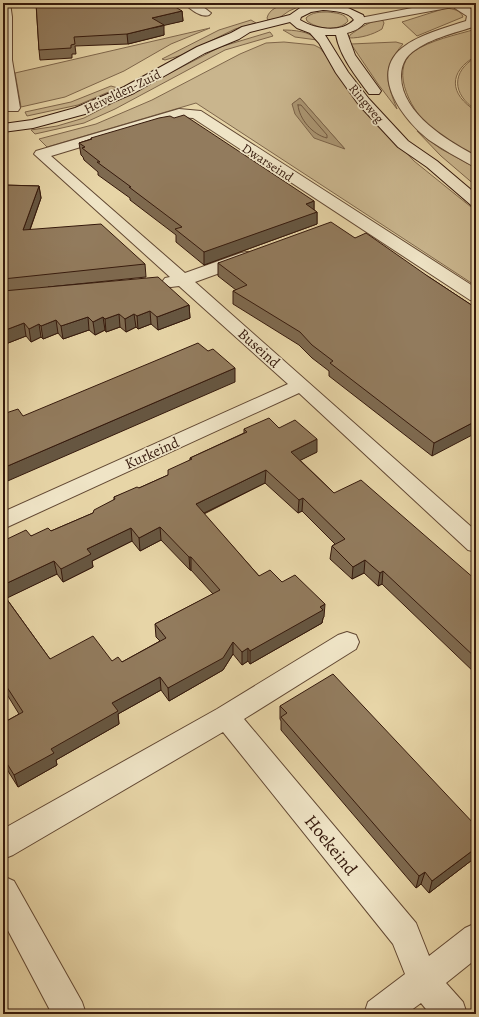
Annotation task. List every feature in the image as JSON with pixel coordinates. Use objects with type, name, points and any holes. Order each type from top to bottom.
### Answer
[{"type":"street","points":[[4,3],[6,17],[6,60],[14,108]]},
{"type":"street","points":[[190,3],[205,12]]},
{"type":"street","points":[[357,17],[357,25],[341,31],[315,31],[297,22],[297,14],[312,6],[335,6],[357,17],[455,3],[473,15],[472,23],[446,31],[405,52],[398,62],[394,74],[396,90],[406,107],[423,127],[445,144],[476,162]]},
{"type":"street","name":"Heivelden-Zuid","points":[[3,128],[33,124],[80,112],[129,90],[201,50],[235,36],[297,22]]},
{"type":"street","name":"Ringweg","points":[[315,31],[324,42],[342,73],[364,102],[403,144],[432,164],[476,202]]},
{"type":"street","name":"Ringweg","points":[[341,31],[344,41],[360,72],[382,101]]},
{"type":"street","name":"Dwarseind","points":[[41,154],[179,113],[196,114],[347,221],[476,296]]},
{"type":"street","name":"Ringweg","points":[[394,116],[418,142],[432,164]]},
{"type":"street","name":"Buseind","points":[[41,154],[301,385],[476,544]]},
{"type":"street","points":[[152,284],[183,280],[265,251]]},
{"type":"street","name":"Kurkeind","points":[[3,521],[301,385]]},
{"type":"street","points":[[3,845],[226,717],[347,642]]},
{"type":"street","name":"Hoekeind","points":[[226,717],[404,934],[423,980],[451,1014]]},
{"type":"street","points":[[3,891],[70,1014]]},
{"type":"street","points":[[380,1014],[476,939]]},
{"type":"shaded area","points":[[287,3],[307,3],[289,11],[279,18],[268,20],[268,15],[272,10]]},
{"type":"shaded area","points":[[446,8],[459,11],[463,17],[417,36],[402,22]]},
{"type":"shaded area","points":[[328,12],[343,15],[348,21],[339,27],[328,28],[316,26],[307,21],[306,18],[313,13]]},
{"type":"shaded area","points":[[382,19],[384,23],[382,29],[366,36],[349,38],[350,35],[365,25]]},
{"type":"shaded area","points":[[251,20],[256,23],[235,29],[182,55],[165,60],[162,59],[219,30]]},
{"type":"shaded area","points":[[210,28],[171,44],[124,71],[65,97],[21,107],[15,73]]},
{"type":"shaded area","points":[[476,29],[476,56],[460,69],[455,83],[461,97],[476,111],[476,156],[442,137],[418,114],[406,92],[403,81],[403,70],[406,60],[413,52],[427,44]]},
{"type":"shaded area","points":[[283,30],[306,33],[317,40],[295,37]]},
{"type":"shaded area","points":[[270,32],[273,36],[225,50],[115,109],[84,123],[35,134],[31,130],[57,126],[84,118],[220,47]]},
{"type":"shaded area","points":[[284,42],[314,45],[320,48],[374,117],[414,161],[476,211],[476,286],[196,103],[47,147],[39,139],[96,124],[152,100],[240,54],[266,43]],"holes":[[[300,98],[344,149],[292,104]]]},
{"type":"shaded area","points":[[396,42],[403,44],[392,60],[388,75],[390,90],[397,109],[351,44]]},
{"type":"shaded area","points":[[476,57],[476,110],[462,97],[458,83],[462,69]]},
{"type":"shaded area","points":[[111,86],[118,88],[78,105],[27,116],[25,112],[71,102]]},
{"type":"shaded area","points":[[417,131],[441,149],[476,168],[476,186],[441,156]]},
{"type":"water","points":[[300,98],[345,149],[314,138],[295,114],[292,104]]},
{"type":"building","points":[[36,3],[169,3],[182,11],[152,18],[164,25],[127,34],[74,37],[75,44],[71,45],[71,48],[39,50]]},
{"type":"building","points":[[184,115],[314,201],[306,204],[317,212],[204,252],[175,229],[182,227],[97,162],[100,162],[82,148],[85,147],[79,143],[159,118],[170,116],[174,118]]},
{"type":"building","points":[[3,185],[39,186],[23,230],[101,224],[145,264],[3,279]]},
{"type":"building","points":[[331,222],[355,238],[366,233],[476,308],[476,421],[434,443],[330,363],[333,361],[312,345],[300,332],[233,291],[247,285],[218,263]]},
{"type":"building","points":[[158,277],[189,305],[157,317],[150,311],[137,316],[134,314],[125,319],[119,314],[105,319],[103,317],[93,322],[88,317],[61,326],[56,320],[41,326],[39,324],[29,329],[24,323],[3,331],[3,291]]},
{"type":"building","points":[[198,343],[208,351],[213,349],[235,368],[3,468],[3,414],[18,409],[23,416]]},
{"type":"building","points":[[269,418],[279,428],[295,420],[317,439],[291,452],[334,493],[361,480],[476,580],[476,658],[383,571],[380,573],[365,560],[353,567],[332,546],[345,539],[303,498],[299,500],[266,470],[196,504],[259,576],[270,570],[282,582],[295,575],[325,604],[320,607],[323,610],[250,651],[248,648],[242,652],[233,642],[223,658],[168,688],[160,677],[112,703],[118,711],[51,749],[54,753],[14,775],[3,757],[3,723],[23,712],[3,681],[3,594],[50,659],[93,636],[112,661],[118,657],[122,662],[166,638],[155,624],[220,590],[191,557],[189,557],[160,527],[139,538],[131,528],[87,549],[91,554],[61,569],[54,561],[3,585],[3,541],[26,530],[31,536],[48,528],[51,531],[93,513],[94,510],[115,499],[114,497],[168,475],[168,470],[192,459],[190,458],[247,432],[244,429]]},
{"type":"building","points":[[333,674],[476,826],[476,848],[432,881],[425,872],[419,876],[281,717],[287,713],[280,706]]}]
